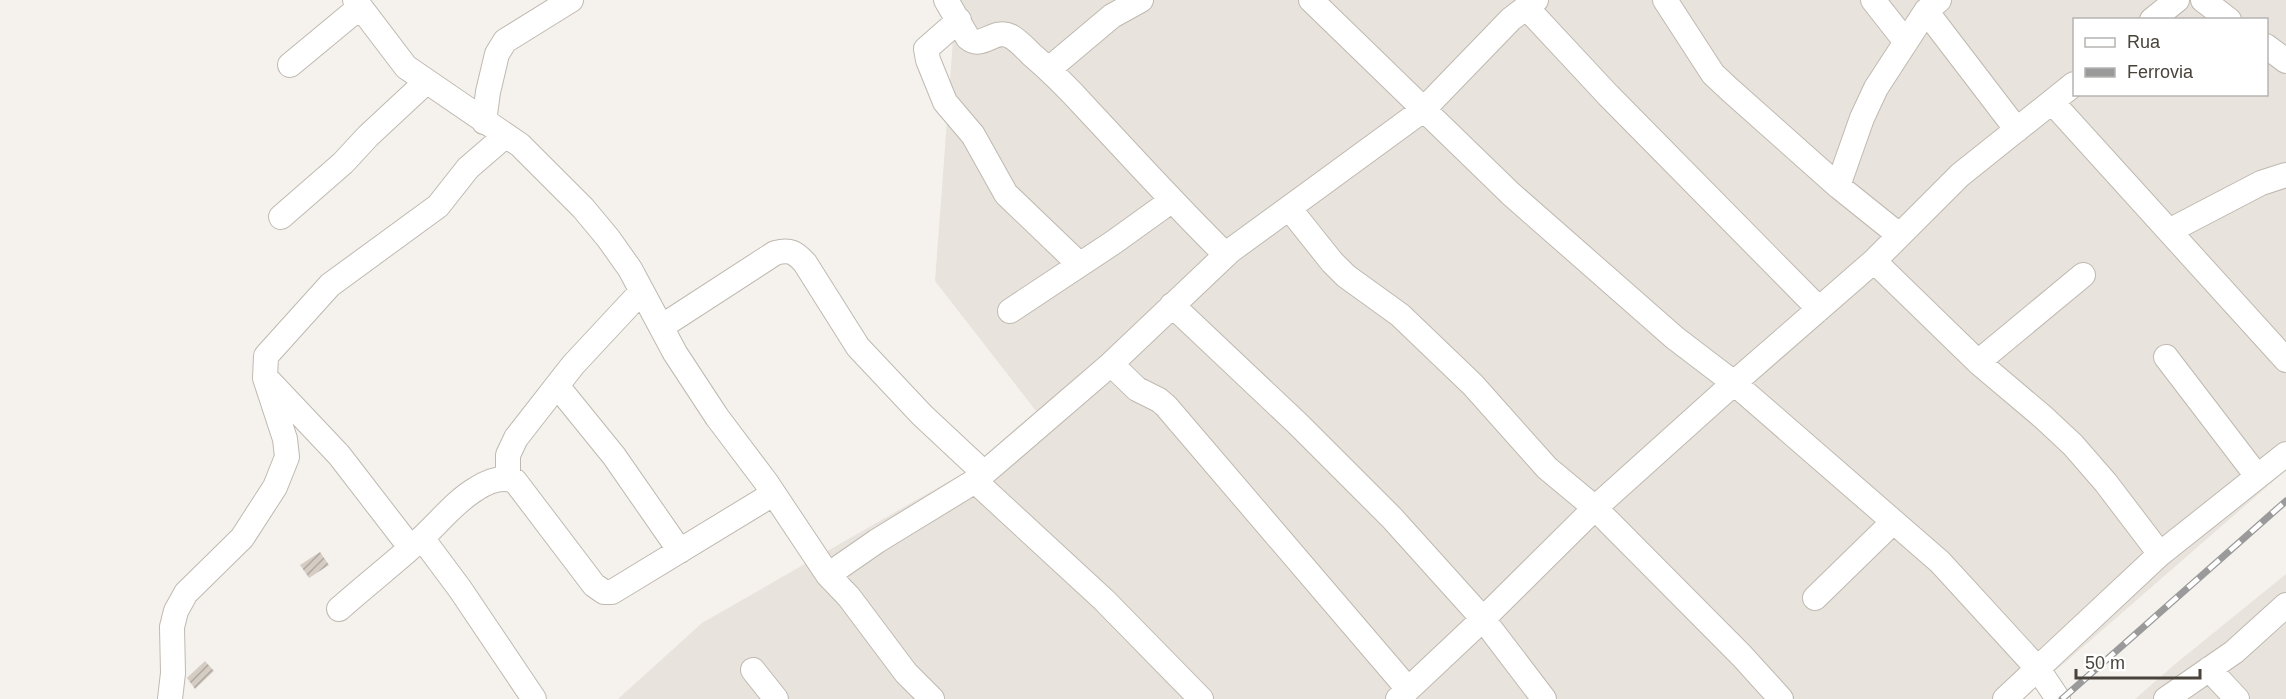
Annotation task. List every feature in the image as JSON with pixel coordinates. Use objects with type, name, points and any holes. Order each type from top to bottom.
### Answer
[{"type":"street","points":[[468,168],[497,54],[506,41],[571,0]]},
{"type":"street","points":[[946,0],[968,38],[973,42],[980,43],[1001,33],[1010,36],[1049,69],[1171,201],[1226,255]]},
{"type":"street","points":[[1049,69],[1112,16],[1140,0]]},
{"type":"street","points":[[1311,0],[1511,194],[1675,338],[1734,383],[1940,562],[2038,669],[2058,699]]},
{"type":"street","points":[[1665,0],[1713,74],[1755,115],[1899,235]]},
{"type":"street","points":[[1873,0],[1906,42]]},
{"type":"street","points":[[2203,0],[2226,18]]},
{"type":"street","points":[[2154,18],[2173,1]]},
{"type":"street","points":[[828,575],[877,541],[979,477],[1111,364],[1226,255],[1423,110],[1482,48],[1531,3],[1608,95],[1819,309]]},
{"type":"street","points":[[290,65],[358,4],[406,67],[520,145],[583,208],[614,246],[630,269],[660,327],[717,417],[828,575],[849,597],[906,673],[932,699]]},
{"type":"street","points":[[1838,186],[1866,108],[1876,88],[1932,5],[2017,130]]},
{"type":"street","points":[[959,21],[926,49],[928,60],[945,102],[973,135],[1006,194],[1079,264]]},
{"type":"street","points":[[2268,48],[2286,61]]},
{"type":"street","points":[[281,217],[343,163],[368,136],[426,82]]},
{"type":"street","points":[[1111,364],[1137,389],[1160,400],[1166,406],[1304,570],[1403,694],[1595,508],[1874,261],[1960,175],[2073,85]]},
{"type":"street","points":[[2052,102],[2286,360]]},
{"type":"street","points":[[170,699],[173,673],[172,627],[176,610],[186,592],[248,529],[275,487],[287,457],[285,439],[264,370],[266,356],[330,285],[438,206],[468,168],[505,136]]},
{"type":"street","points":[[2169,231],[2261,183],[2286,175]]},
{"type":"street","points":[[1010,311],[1171,201]]},
{"type":"street","points":[[1289,208],[1339,269],[1400,315],[1473,385],[1547,468],[1595,508],[1742,656],[1781,699]]},
{"type":"street","points":[[660,327],[775,253],[787,250],[795,253],[805,263],[858,347],[979,477],[1201,699]]},
{"type":"street","points":[[1874,261],[1978,362],[2073,445],[2106,483],[2160,554]]},
{"type":"street","points":[[1978,362],[2083,275]]},
{"type":"street","points":[[508,478],[508,456],[516,438],[573,365],[641,292]]},
{"type":"street","points":[[1172,305],[1298,424],[1392,518],[1483,619],[1544,699]]},
{"type":"street","points":[[2166,357],[2257,476]]},
{"type":"street","points":[[266,378],[460,589],[534,699]]},
{"type":"street","points":[[558,387],[614,456],[680,551]]},
{"type":"street","points":[[2005,699],[2160,554],[2286,454]]},
{"type":"street","points":[[339,609],[459,502],[477,488],[499,478],[515,481],[594,585],[604,592],[612,592],[773,494]]},
{"type":"street","points":[[1815,598],[1893,522]]},
{"type":"street","points":[[2166,699],[2234,652],[2286,605]]},
{"type":"street","points":[[2209,669],[2237,699]]},
{"type":"street","points":[[753,670],[776,699]]},
{"type":"shaded area","points":[[956,0],[2286,0],[2286,470],[2023,699],[618,699],[702,623],[1047,425],[935,281]]},
{"type":"shaded area","points":[[2286,574],[2286,699],[2135,699],[2174,665]]},
{"type":"building","points":[[320,552],[329,565],[309,578],[300,565]]},
{"type":"building","points":[[205,661],[214,671],[195,689],[187,678]]},
{"type":"railway","points":[[2062,699],[2286,501]]}]
